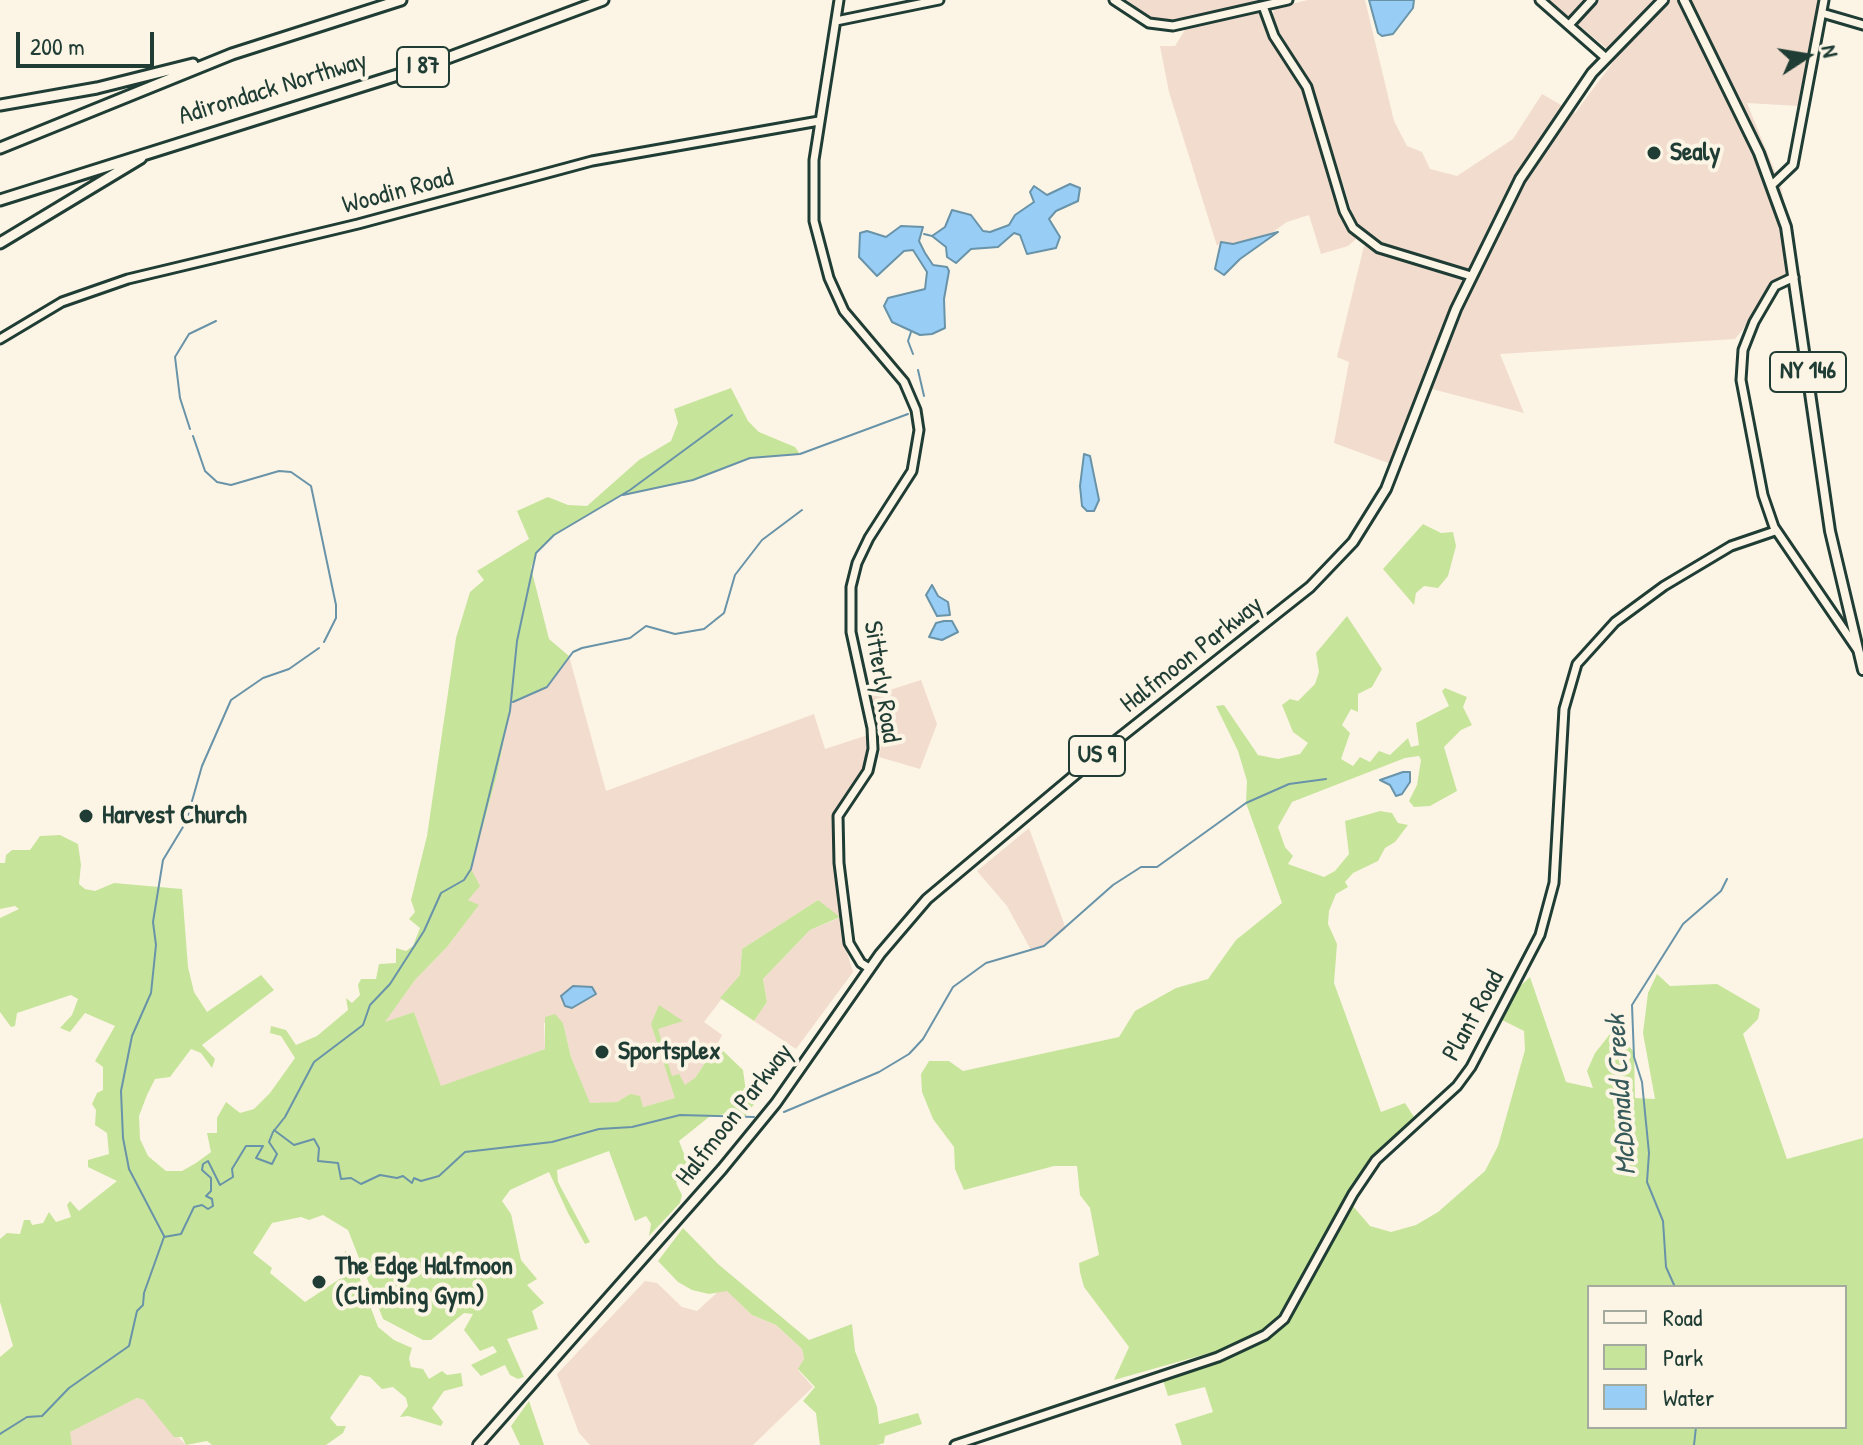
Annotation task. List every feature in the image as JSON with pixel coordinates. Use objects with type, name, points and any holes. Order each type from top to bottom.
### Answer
[{"type":"highway","name":"Adirondack Northway","points":[[0,148],[232,54],[401,0]]},
{"type":"highway","name":"Adirondack Northway","points":[[0,200],[159,147],[426,66],[603,0]]},
{"type":"highway","points":[[0,105],[97,88],[232,54]]},
{"type":"highway","points":[[0,243],[159,147]]},
{"type":"main road","name":"NY 146","points":[[1684,0],[1773,184],[1786,227],[1829,526],[1863,670]]},
{"type":"main road","name":"Halfmoon Parkway","points":[[478,1445],[722,1169],[776,1103],[869,968],[927,899],[1310,587],[1353,542],[1386,489],[1471,276],[1525,170],[1578,92],[1658,3]]},
{"type":"street","name":"Sitterly Road","points":[[839,0],[819,121],[812,199],[829,278],[848,318],[904,382],[918,420],[912,471],[869,538],[857,563],[851,587],[851,632],[872,728],[873,749],[868,771],[838,816],[838,843],[849,943],[861,963],[869,968]]},
{"type":"street","points":[[836,21],[939,0]]},
{"type":"street","points":[[1114,0],[1149,23],[1173,26],[1288,0]]},
{"type":"street","points":[[1540,0],[1606,58]]},
{"type":"street","points":[[1569,25],[1592,0]]},
{"type":"street","points":[[1773,184],[1792,168],[1824,0]]},
{"type":"street","points":[[1263,6],[1274,36],[1307,87],[1344,211],[1353,228],[1379,248],[1471,276]]},
{"type":"street","points":[[1822,13],[1863,25]]},
{"type":"street","name":"Woodin Road","points":[[0,339],[62,302],[128,279],[358,224],[592,161],[819,121]]},
{"type":"street","points":[[1794,277],[1775,286],[1754,322],[1741,361],[1763,495],[1775,531],[1857,649]]},
{"type":"street","name":"Plant Road","points":[[955,1445],[1218,1357],[1265,1335],[1284,1319],[1376,1160],[1457,1086],[1471,1067],[1540,935],[1554,883],[1564,709],[1577,664],[1615,622],[1664,586],[1731,546],[1775,531]]},
{"type":"shaded area","points":[[1126,0],[1273,0],[1174,21],[1156,20]]},
{"type":"shaded area","points":[[1308,0],[1365,0],[1394,121],[1407,146],[1422,152],[1430,169],[1457,176],[1513,139],[1542,94],[1575,113],[1617,57],[1549,0],[1823,0],[1799,106],[1747,103],[1781,186],[1796,263],[1735,339],[1500,354],[1524,413],[1432,389],[1391,464],[1334,443],[1349,362],[1337,357],[1364,246],[1382,245],[1369,238],[1354,219],[1313,89],[1272,19],[1274,8]]},
{"type":"shaded area","points":[[1259,10],[1281,53],[1302,84],[1345,220],[1356,239],[1348,246],[1321,254],[1309,215],[1287,222],[1273,232],[1233,245],[1221,242],[1217,246],[1169,92],[1160,46],[1175,46],[1186,28]]},
{"type":"shaded area","points":[[569,656],[606,791],[814,714],[825,749],[868,735],[870,742],[865,770],[842,800],[834,823],[841,933],[853,972],[796,1049],[754,1021],[767,1002],[763,979],[810,930],[839,918],[818,900],[742,949],[740,975],[704,1022],[722,1035],[717,1045],[695,1078],[675,1098],[643,1107],[630,1094],[617,1102],[590,1104],[571,1057],[563,1023],[544,1023],[545,1049],[441,1087],[414,1012],[384,1023],[415,980],[447,947],[478,906],[467,900],[471,869],[497,775],[511,703],[547,687]]},
{"type":"shaded area","points":[[921,680],[937,724],[920,769],[879,757],[881,747],[871,696]]},
{"type":"shaded area","points":[[1029,828],[1066,929],[1044,946],[1031,950],[1007,906],[977,871]]},
{"type":"shaded area","points":[[645,1281],[657,1283],[682,1307],[697,1311],[720,1290],[727,1290],[752,1315],[776,1325],[802,1349],[804,1359],[798,1370],[813,1387],[753,1445],[590,1445],[579,1433],[557,1374]]},
{"type":"shaded area","points":[[137,1398],[144,1400],[186,1445],[72,1445],[69,1432]]},
{"type":"green space","points":[[731,388],[748,421],[759,432],[795,447],[800,454],[750,458],[693,480],[621,495],[554,535],[536,553],[531,568],[549,639],[569,656],[547,687],[511,703],[497,775],[471,869],[480,886],[468,900],[479,905],[447,947],[415,980],[385,1022],[414,1012],[441,1086],[545,1049],[545,1017],[555,1014],[563,1023],[571,1057],[590,1103],[617,1102],[630,1094],[640,1096],[643,1107],[675,1098],[651,1024],[659,1005],[683,1021],[658,1029],[672,1076],[679,1074],[685,1085],[695,1078],[717,1045],[743,1070],[746,1092],[757,1100],[744,1118],[731,1113],[709,1117],[679,1141],[690,1169],[676,1183],[682,1195],[680,1203],[649,1236],[651,1224],[646,1216],[635,1221],[609,1151],[557,1170],[558,1182],[590,1242],[585,1244],[549,1172],[510,1190],[502,1201],[511,1214],[521,1260],[537,1279],[527,1285],[544,1303],[532,1311],[538,1329],[507,1339],[524,1377],[518,1379],[510,1375],[505,1365],[481,1376],[471,1365],[497,1352],[493,1346],[480,1351],[464,1330],[473,1314],[464,1313],[431,1340],[423,1340],[383,1319],[348,1230],[323,1215],[309,1220],[301,1217],[272,1223],[253,1253],[272,1268],[270,1273],[305,1302],[341,1278],[345,1251],[351,1255],[378,1327],[394,1340],[412,1348],[409,1358],[411,1367],[423,1369],[429,1379],[442,1371],[447,1375],[461,1373],[463,1386],[444,1391],[432,1408],[443,1422],[441,1426],[408,1416],[400,1417],[408,1406],[406,1398],[393,1387],[382,1389],[370,1377],[360,1375],[330,1418],[337,1426],[346,1426],[343,1433],[326,1445],[212,1445],[207,1441],[186,1445],[182,1437],[174,1437],[144,1400],[137,1398],[70,1432],[72,1445],[0,1445],[0,1357],[13,1346],[0,1302],[0,1239],[7,1233],[20,1234],[24,1220],[30,1220],[32,1225],[43,1223],[49,1212],[56,1222],[71,1217],[67,1205],[70,1201],[79,1211],[117,1181],[88,1167],[88,1160],[109,1154],[107,1133],[95,1125],[96,1110],[92,1104],[97,1093],[103,1090],[103,1067],[95,1061],[115,1026],[85,1013],[70,1032],[60,1028],[72,1015],[78,999],[71,995],[17,1013],[15,1026],[11,1027],[0,1012],[0,918],[19,909],[15,906],[0,909],[0,863],[5,863],[6,855],[12,850],[30,850],[40,836],[60,835],[78,844],[81,865],[79,884],[85,889],[95,891],[114,883],[182,889],[188,967],[194,992],[207,1012],[261,975],[274,990],[202,1045],[215,1059],[212,1068],[201,1053],[191,1049],[170,1077],[155,1079],[147,1095],[139,1116],[140,1139],[148,1156],[166,1171],[182,1171],[196,1163],[211,1152],[207,1133],[217,1133],[217,1118],[226,1102],[240,1113],[254,1109],[270,1093],[295,1058],[281,1036],[270,1033],[271,1026],[286,1030],[296,1045],[317,1036],[348,1010],[346,998],[352,1003],[360,995],[358,985],[361,979],[376,979],[379,964],[396,963],[396,948],[406,951],[413,946],[420,928],[409,919],[415,912],[411,900],[427,836],[456,638],[470,592],[484,580],[477,571],[529,539],[517,511],[548,497],[568,505],[587,506],[639,460],[671,441],[678,423],[674,409]]},
{"type":"green space","points":[[1423,524],[1441,533],[1453,532],[1456,546],[1448,576],[1438,588],[1424,586],[1416,593],[1414,605],[1383,569]]},
{"type":"green space","points":[[1347,616],[1382,669],[1372,687],[1358,694],[1358,712],[1351,709],[1342,725],[1350,733],[1341,759],[1353,766],[1360,757],[1370,762],[1379,751],[1390,755],[1408,738],[1411,747],[1419,745],[1416,723],[1449,706],[1442,691],[1445,688],[1467,697],[1463,707],[1472,725],[1461,730],[1444,747],[1457,791],[1430,806],[1414,807],[1409,801],[1417,785],[1419,756],[1405,758],[1292,802],[1278,827],[1285,847],[1293,856],[1288,864],[1324,877],[1335,871],[1349,854],[1345,821],[1380,811],[1392,813],[1398,823],[1408,825],[1395,842],[1385,848],[1378,861],[1353,873],[1345,882],[1348,887],[1336,894],[1329,911],[1328,924],[1337,944],[1334,983],[1381,1112],[1405,1103],[1414,1117],[1406,1137],[1388,1151],[1352,1205],[1370,1226],[1391,1232],[1416,1225],[1438,1212],[1485,1171],[1498,1146],[1525,1050],[1524,1031],[1502,1020],[1518,988],[1530,977],[1566,1082],[1593,1088],[1587,1071],[1595,1053],[1614,1029],[1634,1052],[1635,1098],[1655,1099],[1643,1033],[1648,993],[1657,974],[1670,986],[1717,984],[1760,1009],[1758,1019],[1743,1034],[1787,1159],[1863,1138],[1863,1445],[1182,1445],[1175,1424],[1213,1412],[1205,1387],[1168,1396],[1163,1380],[1194,1368],[1213,1352],[1114,1380],[1129,1347],[1084,1287],[1079,1263],[1099,1255],[1090,1208],[1080,1195],[1077,1166],[1054,1166],[964,1190],[955,1169],[954,1147],[933,1119],[922,1092],[921,1074],[929,1061],[949,1061],[963,1071],[1119,1037],[1135,1011],[1176,988],[1208,979],[1236,940],[1282,903],[1246,803],[1247,781],[1238,751],[1216,706],[1224,705],[1258,755],[1278,759],[1300,754],[1308,743],[1293,732],[1282,705],[1290,699],[1298,701],[1315,684],[1319,672],[1316,653]]},
{"type":"green space","points":[[818,900],[840,917],[810,930],[763,979],[767,1002],[754,1021],[720,998],[740,975],[742,949]]},
{"type":"green space","points":[[683,1228],[718,1264],[809,1340],[852,1324],[855,1351],[877,1407],[879,1424],[918,1413],[922,1424],[885,1436],[884,1443],[877,1445],[820,1445],[816,1413],[803,1401],[815,1387],[798,1369],[804,1359],[802,1349],[776,1325],[752,1315],[727,1291],[709,1294],[692,1290],[678,1282],[658,1261]]},
{"type":"green space","points":[[529,1401],[544,1445],[520,1445],[511,1426]]},
{"type":"water","points":[[1369,0],[1414,0],[1413,8],[1393,34],[1382,36],[1378,33]]},
{"type":"water","points":[[1070,184],[1080,188],[1078,201],[1056,211],[1049,219],[1060,237],[1056,248],[1027,254],[1020,235],[1014,233],[998,247],[971,249],[956,263],[947,257],[946,247],[932,236],[945,227],[952,210],[971,215],[983,231],[990,232],[1009,225],[1015,215],[1034,202],[1030,192],[1034,186],[1047,195]]},
{"type":"water","points":[[901,226],[923,227],[919,241],[925,253],[933,265],[947,267],[949,271],[944,299],[945,328],[932,334],[920,335],[892,322],[884,306],[888,298],[925,289],[927,272],[913,250],[904,251],[877,276],[859,257],[860,233],[867,231],[886,237]]},
{"type":"water","points":[[1278,232],[1240,259],[1224,275],[1215,269],[1221,242],[1233,244]]},
{"type":"water","points":[[1084,454],[1090,456],[1099,500],[1094,511],[1087,511],[1082,506],[1080,486]]},
{"type":"water","points":[[932,585],[938,596],[948,602],[950,615],[937,616],[926,595]]},
{"type":"water","points":[[952,621],[958,632],[942,640],[929,637],[936,623]]},
{"type":"water","points":[[1410,772],[1410,782],[1402,794],[1396,796],[1390,785],[1380,780]]},
{"type":"water","points":[[573,986],[592,987],[596,994],[572,1008],[565,1006],[561,996]]},
{"type":"waterway","points":[[924,234],[932,236]]},
{"type":"waterway","points":[[190,429],[180,398],[175,357],[189,334],[216,321]]},
{"type":"waterway","points":[[911,332],[908,341],[913,354]]},
{"type":"waterway","points":[[918,370],[924,396]]},
{"type":"waterway","points":[[623,495],[693,480],[750,458],[800,454],[908,414]]},
{"type":"waterway","points":[[0,1434],[27,1417],[42,1416],[69,1388],[129,1346],[137,1311],[143,1305],[144,1293],[164,1237],[181,1234],[194,1207],[202,1205],[208,1209],[213,1206],[212,1199],[206,1196],[211,1191],[211,1178],[202,1170],[203,1164],[208,1161],[220,1185],[233,1177],[232,1169],[246,1146],[263,1146],[256,1158],[272,1164],[277,1154],[269,1142],[273,1132],[285,1117],[314,1062],[363,1025],[370,1005],[390,984],[424,931],[441,893],[464,880],[471,869],[510,711],[517,641],[536,553],[554,535],[630,490],[732,415]]},
{"type":"waterway","points":[[193,436],[205,471],[217,482],[231,485],[279,471],[291,472],[311,486],[336,605],[336,618],[324,642]]},
{"type":"waterway","points":[[513,702],[547,687],[573,652],[582,648],[630,638],[646,626],[675,634],[704,629],[724,613],[735,575],[762,540],[802,510]]},
{"type":"waterway","points":[[164,1236],[129,1169],[123,1138],[121,1091],[132,1036],[151,993],[156,945],[153,922],[163,860],[186,822],[202,766],[231,700],[263,678],[289,669],[319,648]]},
{"type":"waterway","points":[[784,1112],[879,1072],[909,1054],[923,1039],[953,987],[986,963],[1044,946],[1113,885],[1141,867],[1157,867],[1246,803],[1289,784],[1326,779]]},
{"type":"waterway","name":"McDonald Creek","points":[[1674,1285],[1666,1267],[1663,1221],[1647,1182],[1649,1153],[1642,1082],[1634,1057],[1632,1005],[1683,924],[1721,891],[1727,879]]},
{"type":"waterway","points":[[274,1130],[294,1145],[314,1139],[319,1148],[318,1161],[338,1163],[341,1179],[351,1178],[361,1184],[380,1175],[403,1176],[412,1183],[414,1178],[421,1181],[439,1176],[465,1152],[552,1142],[599,1129],[632,1127],[680,1115],[754,1117]]},
{"type":"waterway","name":"McDonald Creek","points":[[1694,1445],[1696,1429]]},
{"type":"place","name":"Sealy","points":[[1654,153]]},
{"type":"place","name":"Harvest Church","points":[[86,816]]},
{"type":"place","name":"Sportsplex","points":[[602,1052]]},
{"type":"place","name":"The Edge Halfmoon (Climbing Gym)","points":[[319,1282]]}]
